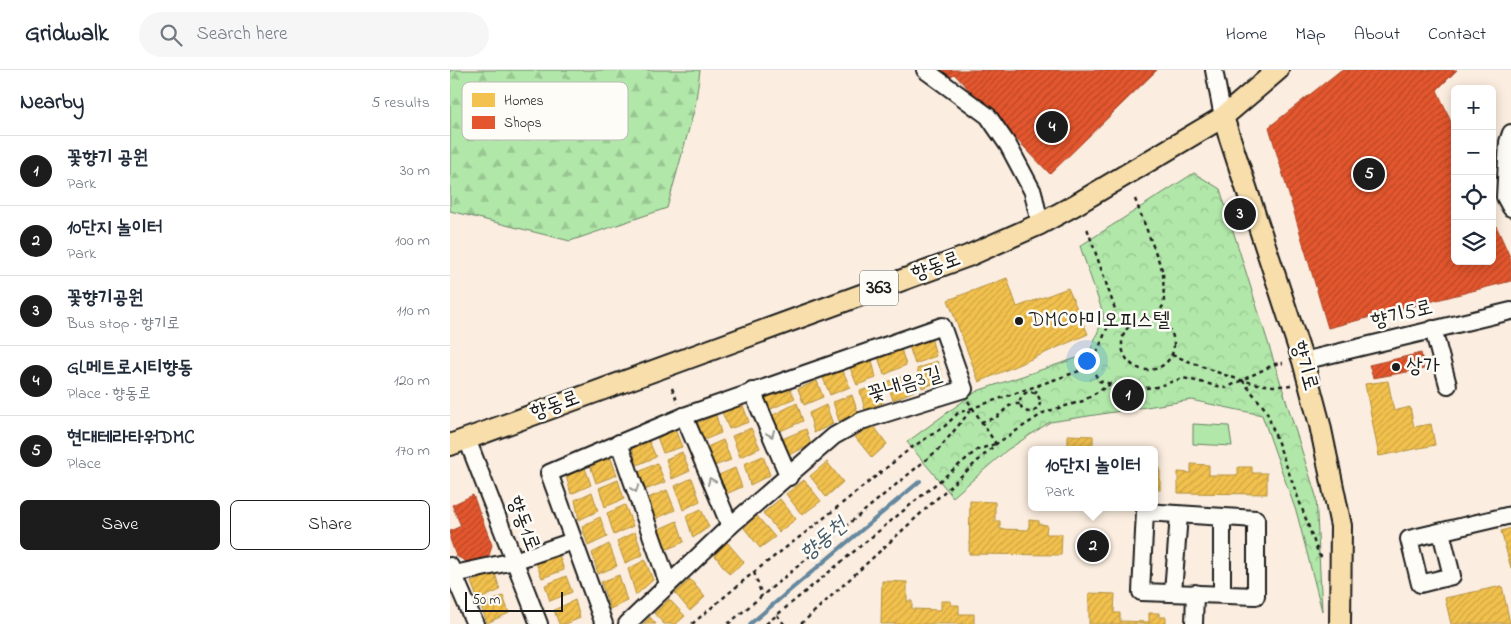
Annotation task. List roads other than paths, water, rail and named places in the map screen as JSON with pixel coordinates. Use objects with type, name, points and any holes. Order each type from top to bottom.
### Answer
[{"type":"main road","name":"향동로","points":[[458,442],[968,256],[1040,224],[1223,117],[1278,70]]},
{"type":"main road","name":"향기로","points":[[1223,117],[1303,361],[1320,425],[1341,526],[1340,624]]},
{"type":"street","points":[[925,70],[988,116],[1008,145],[1033,192],[1040,224]]},
{"type":"street","points":[[1214,70],[1223,117]]},
{"type":"street","points":[[1511,132],[1508,142],[1505,197],[1511,208]]},
{"type":"street","name":"향기5로","points":[[1303,361],[1511,311]]},
{"type":"street","name":"꽃내음3길","points":[[604,624],[550,474],[684,416],[942,326],[964,389],[861,421],[834,436],[789,477],[730,526],[627,624]]},
{"type":"street","points":[[1433,329],[1448,385]]},
{"type":"street","points":[[752,391],[789,477]]},
{"type":"street","points":[[684,416],[730,526]]},
{"type":"street","name":"향동1로","points":[[458,442],[514,561],[539,624]]},
{"type":"street","points":[[619,443],[668,583]]},
{"type":"street","points":[[1144,512],[1179,514],[1256,519],[1256,596],[1141,592],[1144,512]]},
{"type":"street","points":[[1173,592],[1179,514]]},
{"type":"street","points":[[1441,532],[1511,515]]},
{"type":"street","points":[[1222,517],[1222,594]]},
{"type":"street","points":[[475,624],[451,571],[514,561],[573,541]]},
{"type":"street","points":[[1194,624],[1195,593]]},
{"type":"waterway","name":"향동천","points":[[750,624],[920,481]]},
{"type":"place","name":"GL메트로시티향동","points":[[1052,127]]},
{"type":"place","name":"현대테라타워DMC","points":[[1369,174]]},
{"type":"place","name":"꽃향기공원","points":[[1240,214]]},
{"type":"place","name":"DMC아미오피스텔","points":[[1019,321]]},
{"type":"place","name":"상가","points":[[1396,367]]},
{"type":"place","name":"꽃향기 공원","points":[[1128,395]]},
{"type":"place","name":"10단지 놀이터","points":[[1093,546]]}]
